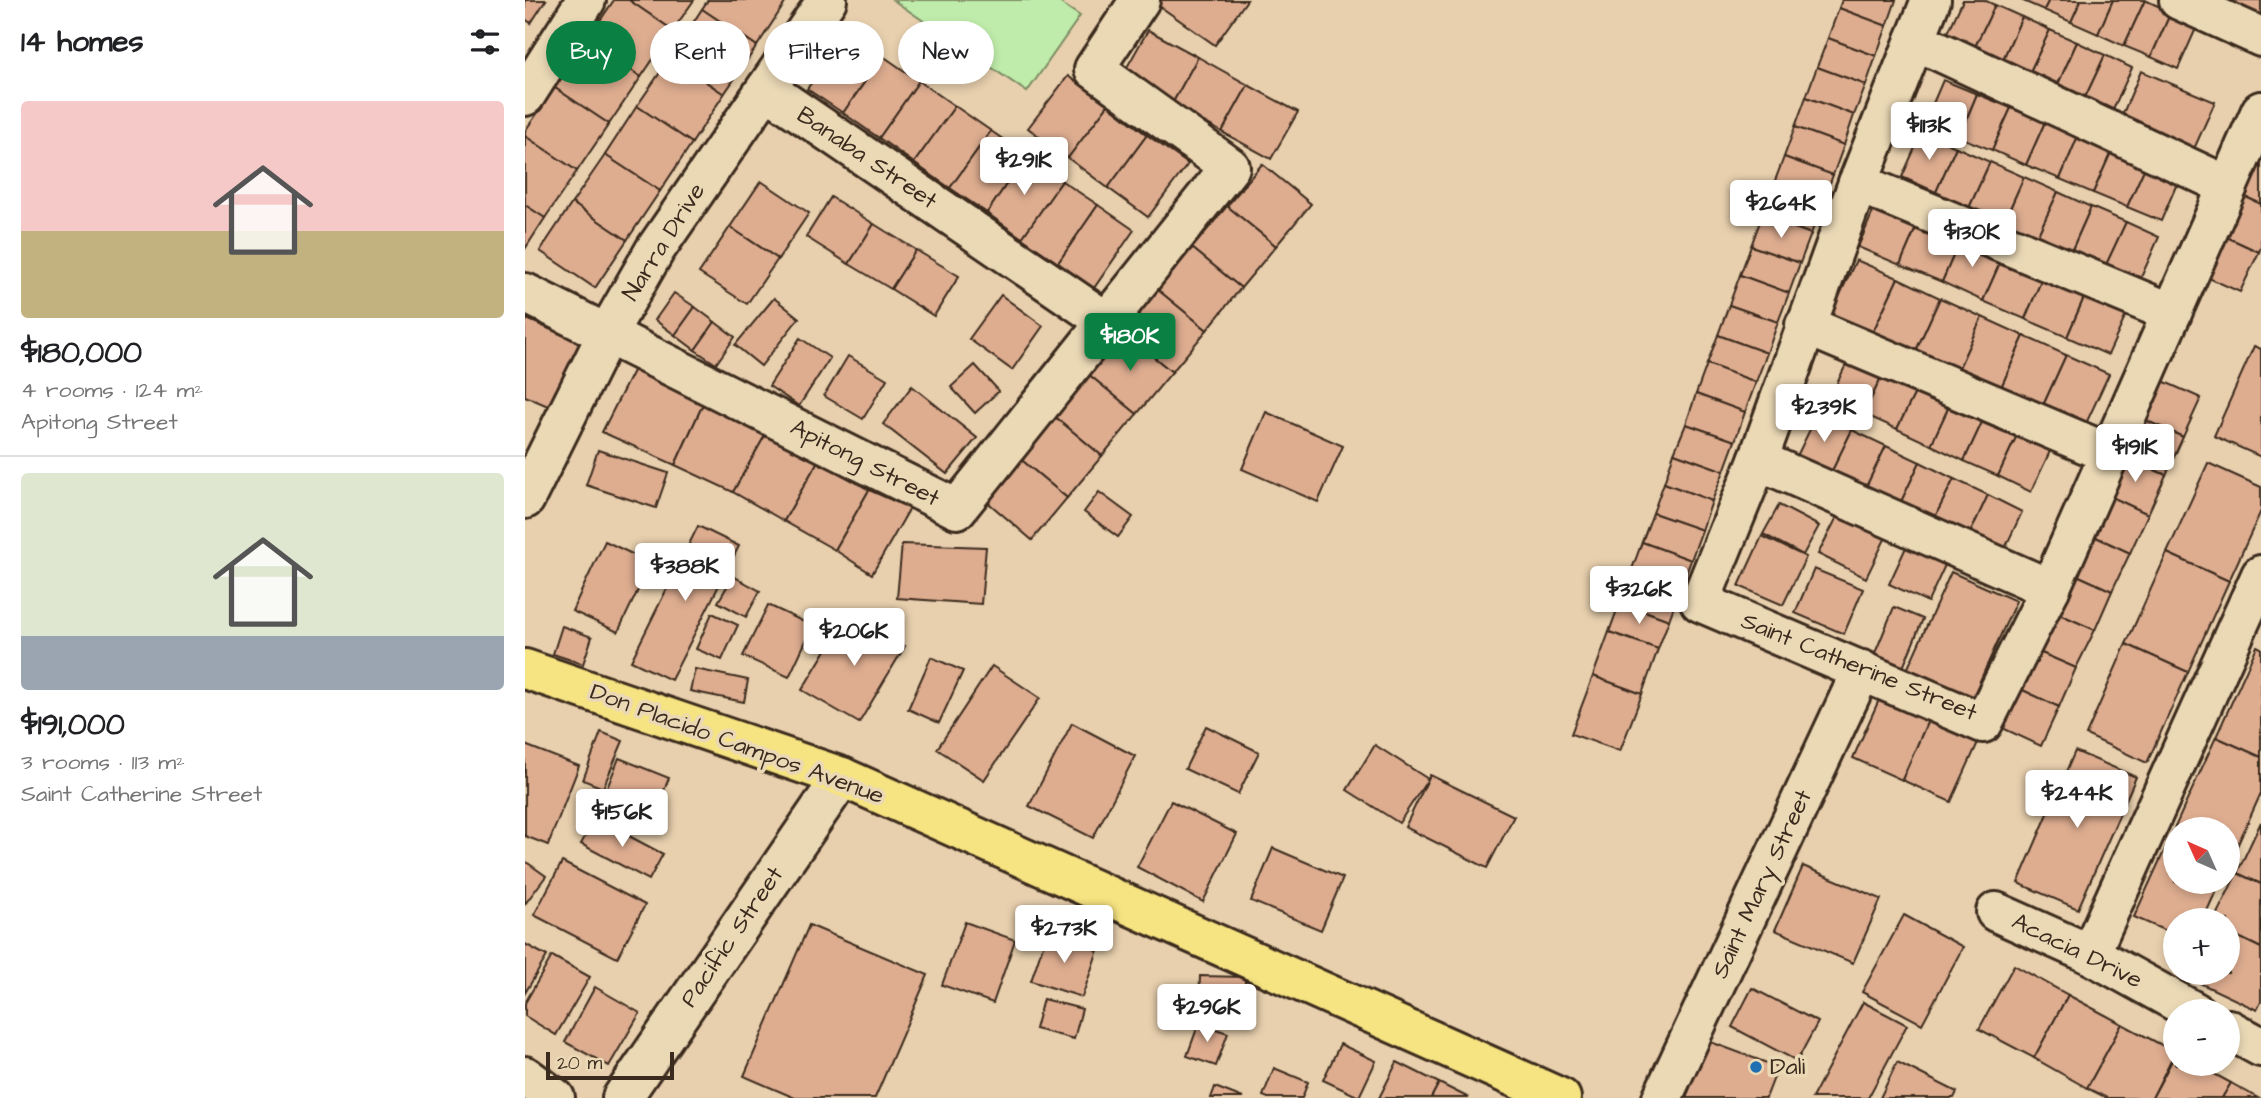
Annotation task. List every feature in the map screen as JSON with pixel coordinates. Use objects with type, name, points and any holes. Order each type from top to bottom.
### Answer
[{"type":"main road","name":"Don Placido Campos Avenue","points":[[525,669],[842,777],[1561,1098]]},
{"type":"street","points":[[525,96],[586,0]]},
{"type":"street","name":"Narra Drive","points":[[525,499],[607,334],[655,250],[827,0]]},
{"type":"street","name":"Apitong Street","points":[[607,334],[957,509],[1230,167],[1094,69],[1140,0]]},
{"type":"street","points":[[1931,0],[1858,183],[1758,460],[2050,589]]},
{"type":"street","points":[[2179,0],[2261,37]]},
{"type":"street","points":[[1915,40],[2228,186]]},
{"type":"street","name":"Banaba Street","points":[[766,89],[1107,322]]},
{"type":"street","name":"Saint Catherine Street","points":[[1758,460],[1700,602],[1983,723],[2050,589],[2261,111]]},
{"type":"street","points":[[1858,183],[2172,313]]},
{"type":"street","points":[[525,293],[607,334]]},
{"type":"street","points":[[1805,325],[2110,454]]},
{"type":"street","points":[[2090,954],[2261,575]]},
{"type":"street","name":"Saint Mary Street","points":[[1662,1098],[1862,670]]},
{"type":"street","name":"Pacific Street","points":[[622,1098],[842,777]]},
{"type":"street","name":"Acacia Drive","points":[[1996,912],[2090,954],[2171,999]]},
{"type":"street","points":[[2240,1036],[2261,1047]]},
{"type":"street","points":[[525,1076],[555,1098]]},
{"type":"green space","points":[[893,0],[1056,0],[1080,16],[1027,92],[994,69],[994,21],[924,21]]},
{"type":"building","points":[[525,0],[546,0],[531,23],[525,19]]},
{"type":"building","points":[[614,0],[629,0],[660,21],[650,21],[650,64],[641,77],[636,74],[636,21],[600,21]]},
{"type":"building","points":[[629,0],[694,0],[679,21],[660,21]]},
{"type":"building","points":[[708,0],[787,0],[773,21],[764,21],[764,35],[757,46],[750,41],[750,21],[720,21],[702,9]]},
{"type":"building","points":[[1157,0],[1247,0],[1215,45],[1155,3]]},
{"type":"building","points":[[1842,0],[1896,0],[1887,26],[1839,8]]},
{"type":"building","points":[[1963,0],[1984,0],[1995,5],[1972,53],[1944,41]]},
{"type":"building","points":[[2021,0],[2049,0],[2044,10]]},
{"type":"building","points":[[2049,0],[2081,0],[2071,22],[2044,10]]},
{"type":"building","points":[[2081,0],[2113,0],[2098,34],[2071,22]]},
{"type":"building","points":[[2113,0],[2145,0],[2124,46],[2098,34]]},
{"type":"building","points":[[2145,0],[2171,12],[2151,57],[2124,46]]},
{"type":"building","points":[[2209,0],[2261,0],[2261,26]]},
{"type":"building","points":[[1995,5],[2022,17],[2000,66],[1972,53]]},
{"type":"building","points":[[1839,8],[1887,26],[1876,56],[1828,38]]},
{"type":"building","points":[[702,9],[720,21],[694,21]]},
{"type":"building","points":[[2171,12],[2198,24],[2178,69],[2151,57]]},
{"type":"building","points":[[2022,17],[2050,30],[2027,78],[2000,66]]},
{"type":"building","points":[[1148,30],[1198,57],[1172,104],[1122,76]]},
{"type":"building","points":[[2050,30],[2077,42],[2055,91],[2027,78]]},
{"type":"building","points":[[1828,38],[1876,56],[1866,85],[1817,67]]},
{"type":"building","points":[[750,41],[757,46],[750,56]]},
{"type":"building","points":[[2077,42],[2105,55],[2082,104],[2055,91]]},
{"type":"building","points":[[2105,55],[2132,68],[2110,116],[2082,104]]},
{"type":"building","points":[[884,57],[898,66],[898,84],[917,84],[879,138],[843,113],[863,84],[884,84]]},
{"type":"building","points":[[1198,57],[1248,85],[1222,132],[1172,104]]},
{"type":"building","points":[[1817,67],[1866,85],[1854,115],[1806,97]]},
{"type":"building","points":[[2141,71],[2215,102],[2194,149],[2121,118]]},
{"type":"building","points":[[636,74],[641,77],[609,124],[555,88],[558,84],[636,84]]},
{"type":"building","points":[[1068,76],[1108,105],[1068,158],[1028,128]]},
{"type":"building","points":[[1943,80],[1977,94],[1959,137],[1925,122]]},
{"type":"building","points":[[652,84],[709,84],[724,94],[692,143],[637,106]]},
{"type":"building","points":[[709,84],[731,84],[724,94]]},
{"type":"building","points":[[810,84],[863,84],[843,113],[807,89]]},
{"type":"building","points":[[917,84],[923,84],[955,106],[914,163],[879,138]]},
{"type":"building","points":[[1248,85],[1298,112],[1271,159],[1222,132]]},
{"type":"building","points":[[555,88],[609,124],[577,171],[525,136],[525,131]]},
{"type":"building","points":[[1977,94],[2011,108],[1992,150],[1959,137]]},
{"type":"building","points":[[1806,97],[1854,115],[1844,145],[1795,127]]},
{"type":"building","points":[[1108,105],[1147,135],[1108,188],[1068,158]]},
{"type":"building","points":[[637,106],[692,143],[660,191],[605,155]]},
{"type":"building","points":[[955,106],[991,131],[950,188],[914,163]]},
{"type":"building","points":[[2011,108],[2045,122],[2026,165],[1992,150]]},
{"type":"building","points":[[2045,122],[2078,136],[2060,179],[2026,165]]},
{"type":"building","points":[[1795,127],[1844,145],[1833,175],[1784,157]]},
{"type":"building","points":[[991,131],[1026,155],[987,213],[950,188]]},
{"type":"building","points":[[1922,132],[1956,147],[1936,192],[1902,177]]},
{"type":"building","points":[[1147,135],[1188,164],[1148,217],[1108,188]]},
{"type":"building","points":[[525,136],[577,171],[545,218],[525,205]]},
{"type":"building","points":[[2078,136],[2112,150],[2093,193],[2060,179]]},
{"type":"building","points":[[1956,147],[1990,162],[1969,208],[1936,192]]},
{"type":"building","points":[[2112,150],[2146,165],[2127,207],[2093,193]]},
{"type":"building","points":[[605,155],[660,191],[627,240],[572,203]]},
{"type":"building","points":[[1026,155],[1062,181],[1022,238],[987,213]]},
{"type":"building","points":[[2261,155],[2261,204],[2239,194]]},
{"type":"building","points":[[1784,157],[1833,175],[1822,204],[1773,186]]},
{"type":"building","points":[[1990,162],[2024,177],[2004,222],[1969,208]]},
{"type":"building","points":[[1262,164],[1311,204],[1276,246],[1227,206]]},
{"type":"building","points":[[2146,165],[2179,179],[2161,221],[2127,207]]},
{"type":"building","points":[[2024,177],[2058,192],[2037,237],[2004,222]]},
{"type":"building","points":[[761,181],[809,213],[778,259],[730,227]]},
{"type":"building","points":[[1062,181],[1098,205],[1058,263],[1022,238]]},
{"type":"building","points":[[1773,186],[1822,204],[1811,234],[1762,216]]},
{"type":"building","points":[[2058,192],[2091,207],[2071,252],[2037,237]]},
{"type":"building","points":[[2239,194],[2261,204],[2259,252],[2220,234]]},
{"type":"building","points":[[831,197],[874,224],[849,264],[806,237]]},
{"type":"building","points":[[1877,202],[1919,221],[1900,265],[1858,247]]},
{"type":"building","points":[[572,203],[627,240],[595,288],[540,251]]},
{"type":"building","points":[[525,205],[545,218],[525,249]]},
{"type":"building","points":[[1098,205],[1134,230],[1094,288],[1058,263]]},
{"type":"building","points":[[1227,206],[1276,246],[1241,288],[1192,248]]},
{"type":"building","points":[[2091,207],[2126,222],[2105,267],[2071,252]]},
{"type":"building","points":[[1762,216],[1811,234],[1800,263],[1751,246]]},
{"type":"building","points":[[1919,221],[1961,238],[1942,282],[1900,265]]},
{"type":"building","points":[[2126,222],[2159,237],[2139,282],[2105,267]]},
{"type":"building","points":[[874,224],[916,250],[891,289],[849,264]]},
{"type":"building","points":[[730,227],[778,259],[747,304],[699,273]]},
{"type":"building","points":[[2220,234],[2259,252],[2240,292],[2202,275]]},
{"type":"building","points":[[1961,238],[2003,256],[1983,301],[1942,282]]},
{"type":"building","points":[[1751,246],[1800,263],[1789,293],[1740,275]]},
{"type":"building","points":[[1192,248],[1241,288],[1207,330],[1158,290]]},
{"type":"building","points":[[916,250],[959,276],[934,316],[891,289]]},
{"type":"building","points":[[2003,256],[2044,274],[2025,319],[1983,301]]},
{"type":"building","points":[[1856,260],[1898,278],[1872,334],[1831,314]]},
{"type":"building","points":[[2044,274],[2086,293],[2067,337],[2025,319]]},
{"type":"building","points":[[1740,275],[1789,293],[1778,322],[1729,305]]},
{"type":"building","points":[[1898,278],[1940,298],[1915,353],[1872,334]]},
{"type":"building","points":[[1158,290],[1207,330],[1172,372],[1123,332]]},
{"type":"building","points":[[674,293],[695,307],[675,335],[655,320]]},
{"type":"building","points":[[2086,293],[2128,311],[2108,355],[2067,337]]},
{"type":"building","points":[[1001,295],[1043,326],[1012,370],[969,339]]},
{"type":"building","points":[[774,298],[799,318],[761,366],[735,345]]},
{"type":"building","points":[[1940,298],[1982,317],[1957,372],[1915,353]]},
{"type":"building","points":[[1729,305],[1778,322],[1767,353],[1718,335]]},
{"type":"building","points":[[695,307],[715,322],[695,350],[675,335]]},
{"type":"building","points":[[1982,317],[2024,336],[1999,392],[1957,372]]},
{"type":"building","points":[[527,319],[585,345],[557,410],[525,396]]},
{"type":"building","points":[[715,322],[735,337],[716,364],[695,350]]},
{"type":"building","points":[[1123,332],[1172,372],[1137,414],[1088,374]]},
{"type":"building","points":[[1718,335],[1767,353],[1756,382],[1707,364]]},
{"type":"building","points":[[2024,336],[2066,355],[2041,410],[1999,392]]},
{"type":"building","points":[[800,338],[830,358],[799,406],[769,386]]},
{"type":"building","points":[[2254,346],[2261,349],[2261,457],[2214,436]]},
{"type":"building","points":[[1851,354],[1885,369],[1864,414],[1830,398]]},
{"type":"building","points":[[2066,355],[2109,374],[2083,430],[2041,410]]},
{"type":"building","points":[[848,356],[887,379],[863,419],[824,396]]},
{"type":"building","points":[[1707,364],[1756,382],[1745,412],[1696,394]]},
{"type":"building","points":[[636,365],[703,404],[675,465],[602,432]]},
{"type":"building","points":[[975,365],[999,391],[975,413],[951,387]]},
{"type":"building","points":[[1885,369],[1919,385],[1897,429],[1864,414]]},
{"type":"building","points":[[1088,374],[1137,414],[1102,456],[1053,415]]},
{"type":"building","points":[[2156,378],[2201,398],[2183,437],[2138,417]]},
{"type":"building","points":[[1919,385],[1952,400],[1931,445],[1897,429]]},
{"type":"building","points":[[912,386],[977,438],[947,474],[883,424]]},
{"type":"building","points":[[1696,394],[1745,412],[1735,441],[1686,424]]},
{"type":"building","points":[[1952,400],[1985,416],[1964,461],[1931,445]]},
{"type":"building","points":[[703,404],[767,432],[733,492],[675,465]]},
{"type":"building","points":[[1266,412],[1343,446],[1318,502],[1242,469]]},
{"type":"building","points":[[1818,413],[1852,430],[1830,475],[1796,458]]},
{"type":"building","points":[[1053,415],[1102,456],[1067,498],[1018,457]]},
{"type":"building","points":[[1985,416],[2019,431],[1998,476],[1964,461]]},
{"type":"building","points":[[2138,417],[2183,437],[2166,475],[2121,455]]},
{"type":"building","points":[[1686,424],[1735,441],[1724,471],[1674,453]]},
{"type":"building","points":[[1852,430],[1886,446],[1864,491],[1830,475]]},
{"type":"building","points":[[2019,431],[2052,447],[2031,492],[1998,476]]},
{"type":"building","points":[[767,432],[818,461],[784,521],[733,492]]},
{"type":"building","points":[[1886,446],[1920,462],[1898,508],[1864,491]]},
{"type":"building","points":[[598,450],[668,473],[656,508],[586,485]]},
{"type":"building","points":[[1674,453],[1724,471],[1712,501],[1664,483]]},
{"type":"building","points":[[2121,455],[2166,475],[2148,514],[2103,493]]},
{"type":"building","points":[[1018,457],[1067,498],[1032,540],[984,499]]},
{"type":"building","points":[[818,461],[869,490],[835,550],[784,521]]},
{"type":"building","points":[[1920,462],[1954,479],[1932,523],[1898,508]]},
{"type":"building","points":[[2208,463],[2261,487],[2261,511],[2229,581],[2167,553]]},
{"type":"building","points":[[1954,479],[1988,495],[1967,540],[1932,523]]},
{"type":"building","points":[[1664,483],[1712,501],[1702,530],[1653,513]]},
{"type":"building","points":[[869,490],[910,508],[872,574],[835,550]]},
{"type":"building","points":[[1099,492],[1133,517],[1118,537],[1084,512]]},
{"type":"building","points":[[2103,493],[2148,514],[2130,553],[2085,532]]},
{"type":"building","points":[[1988,495],[2022,512],[2001,557],[1967,540]]},
{"type":"building","points":[[1779,505],[1819,526],[1803,555],[1763,534]]},
{"type":"building","points":[[1653,513],[1702,530],[1691,560],[1642,542]]},
{"type":"building","points":[[1839,513],[1886,537],[1866,578],[1818,554]]},
{"type":"building","points":[[698,526],[739,546],[671,680],[631,661]]},
{"type":"building","points":[[2085,532],[2130,553],[2112,591],[2068,571]]},
{"type":"building","points":[[1762,536],[1806,557],[1783,605],[1739,586]]},
{"type":"building","points":[[605,541],[651,563],[618,632],[572,611]]},
{"type":"building","points":[[1642,542],[1691,560],[1680,590],[1631,572]]},
{"type":"building","points":[[902,544],[986,547],[981,604],[897,598]]},
{"type":"building","points":[[1907,545],[1946,563],[1928,602],[1889,584]]},
{"type":"building","points":[[2167,553],[2229,581],[2188,672],[2126,644]]},
{"type":"building","points":[[1814,569],[1863,589],[1844,634],[1795,613]]},
{"type":"building","points":[[2068,571],[2112,591],[2095,630],[2050,610]]},
{"type":"building","points":[[1631,572],[1680,590],[1669,620],[1620,602]]},
{"type":"building","points":[[1951,572],[2016,601],[1971,701],[1906,672]]},
{"type":"building","points":[[733,576],[760,591],[746,617],[718,602]]},
{"type":"building","points":[[1620,602],[1669,620],[1658,649],[1609,632]]},
{"type":"building","points":[[768,605],[813,626],[789,677],[743,656]]},
{"type":"building","points":[[1894,607],[1923,619],[1902,670],[1873,658]]},
{"type":"building","points":[[2050,610],[2095,630],[2076,668],[2032,649]]},
{"type":"building","points":[[849,612],[905,646],[859,723],[802,690]]},
{"type":"building","points":[[712,613],[738,625],[722,660],[696,649]]},
{"type":"building","points":[[562,626],[592,637],[583,664],[553,654]]},
{"type":"building","points":[[1609,632],[1658,649],[1642,694],[1593,676]]},
{"type":"building","points":[[2126,644],[2188,672],[2147,763],[2086,735]]},
{"type":"building","points":[[2257,646],[2261,648],[2261,757],[2216,737]]},
{"type":"building","points":[[2032,649],[2076,668],[2059,707],[2014,686]]},
{"type":"building","points":[[931,657],[963,671],[939,723],[908,709]]},
{"type":"building","points":[[992,666],[1040,698],[984,780],[937,749]]},
{"type":"building","points":[[695,669],[748,680],[744,702],[690,691]]},
{"type":"building","points":[[1593,676],[1642,694],[1620,751],[1571,734]]},
{"type":"building","points":[[2014,686],[2059,707],[2041,746],[1996,725]]},
{"type":"building","points":[[1881,695],[1930,716],[1902,780],[1853,758]]},
{"type":"building","points":[[1930,716],[1980,738],[1951,802],[1902,780]]},
{"type":"building","points":[[1072,723],[1135,756],[1093,838],[1029,806]]},
{"type":"building","points":[[1206,726],[1259,752],[1238,794],[1185,769]]},
{"type":"building","points":[[601,732],[623,741],[603,788],[583,780]]},
{"type":"building","points":[[2216,737],[2261,757],[2261,793],[2240,840],[2240,817],[2180,817]]},
{"type":"building","points":[[525,745],[579,766],[548,845],[525,836]]},
{"type":"building","points":[[1375,745],[1428,779],[1399,823],[1347,790]]},
{"type":"building","points":[[2075,751],[2136,777],[2078,909],[2018,883]]},
{"type":"building","points":[[619,758],[669,778],[652,820],[602,801]]},
{"type":"building","points":[[1430,775],[1514,816],[1487,868],[1405,827]]},
{"type":"building","points":[[1171,801],[1237,834],[1203,902],[1137,867]]},
{"type":"building","points":[[595,818],[663,854],[649,880],[581,844]]},
{"type":"building","points":[[2261,822],[2261,884],[2240,874],[2240,867]]},
{"type":"building","points":[[1273,848],[1343,878],[1321,930],[1251,901]]},
{"type":"building","points":[[2163,853],[2163,894],[2215,894],[2208,908],[2163,908],[2163,930],[2134,917]]},
{"type":"building","points":[[525,861],[546,876],[525,904]]},
{"type":"building","points":[[562,862],[645,905],[617,958],[534,915]]},
{"type":"building","points":[[1803,866],[1881,899],[1853,963],[1775,930]]},
{"type":"building","points":[[2240,874],[2261,884],[2261,948],[2240,938],[2240,908],[2220,908],[2227,894],[2240,894]]},
{"type":"building","points":[[1904,915],[1963,947],[1922,1024],[1862,992]]},
{"type":"building","points":[[965,922],[1015,940],[993,1003],[942,985]]},
{"type":"building","points":[[809,925],[928,975],[875,1098],[795,1098],[744,1076]]},
{"type":"building","points":[[1047,933],[1098,950],[1082,997],[1031,981]]},
{"type":"building","points":[[2240,938],[2261,948],[2261,1002],[2257,1010],[2240,1002],[2240,999],[2234,999],[2204,985],[2240,985]]},
{"type":"building","points":[[525,944],[547,956],[525,993]]},
{"type":"building","points":[[552,956],[590,977],[556,1035],[525,1016],[525,1003]]},
{"type":"building","points":[[2014,965],[2068,995],[2034,1058],[1979,1029]]},
{"type":"building","points":[[1200,976],[1245,977],[1245,1006],[1199,1004]]},
{"type":"building","points":[[595,987],[640,1013],[609,1066],[565,1042]]},
{"type":"building","points":[[1752,988],[1818,1022],[1797,1061],[1732,1027]]},
{"type":"building","points":[[2068,995],[2122,1024],[2087,1088],[2034,1058]]},
{"type":"building","points":[[1043,999],[1082,1009],[1074,1039],[1035,1029]]},
{"type":"building","points":[[1863,1002],[1907,1025],[1868,1098],[1812,1098]]},
{"type":"building","points":[[1199,1023],[1228,1033],[1216,1066],[1187,1056]]},
{"type":"building","points":[[2122,1024],[2163,1046],[2163,1076],[2152,1098],[2107,1098],[2087,1088]]},
{"type":"building","points":[[1708,1041],[1778,1067],[1766,1098],[1686,1098]]},
{"type":"building","points":[[1340,1044],[1376,1061],[1359,1097],[1323,1080]]},
{"type":"building","points":[[1397,1062],[1439,1083],[1431,1098],[1379,1098]]},
{"type":"building","points":[[1897,1062],[1957,1092],[1954,1098],[1880,1098]]},
{"type":"building","points":[[1274,1068],[1308,1082],[1302,1098],[1263,1096]]},
{"type":"building","points":[[2164,1076],[2218,1076],[2231,1083],[2222,1098],[2152,1098]]},
{"type":"building","points":[[1439,1083],[1469,1098],[1431,1098]]},
{"type":"building","points":[[2231,1083],[2258,1098],[2222,1098]]},
{"type":"building","points":[[1215,1087],[1243,1098],[1211,1098]]},
{"type":"place","name":"Dali","points":[[1756,1067]]}]
